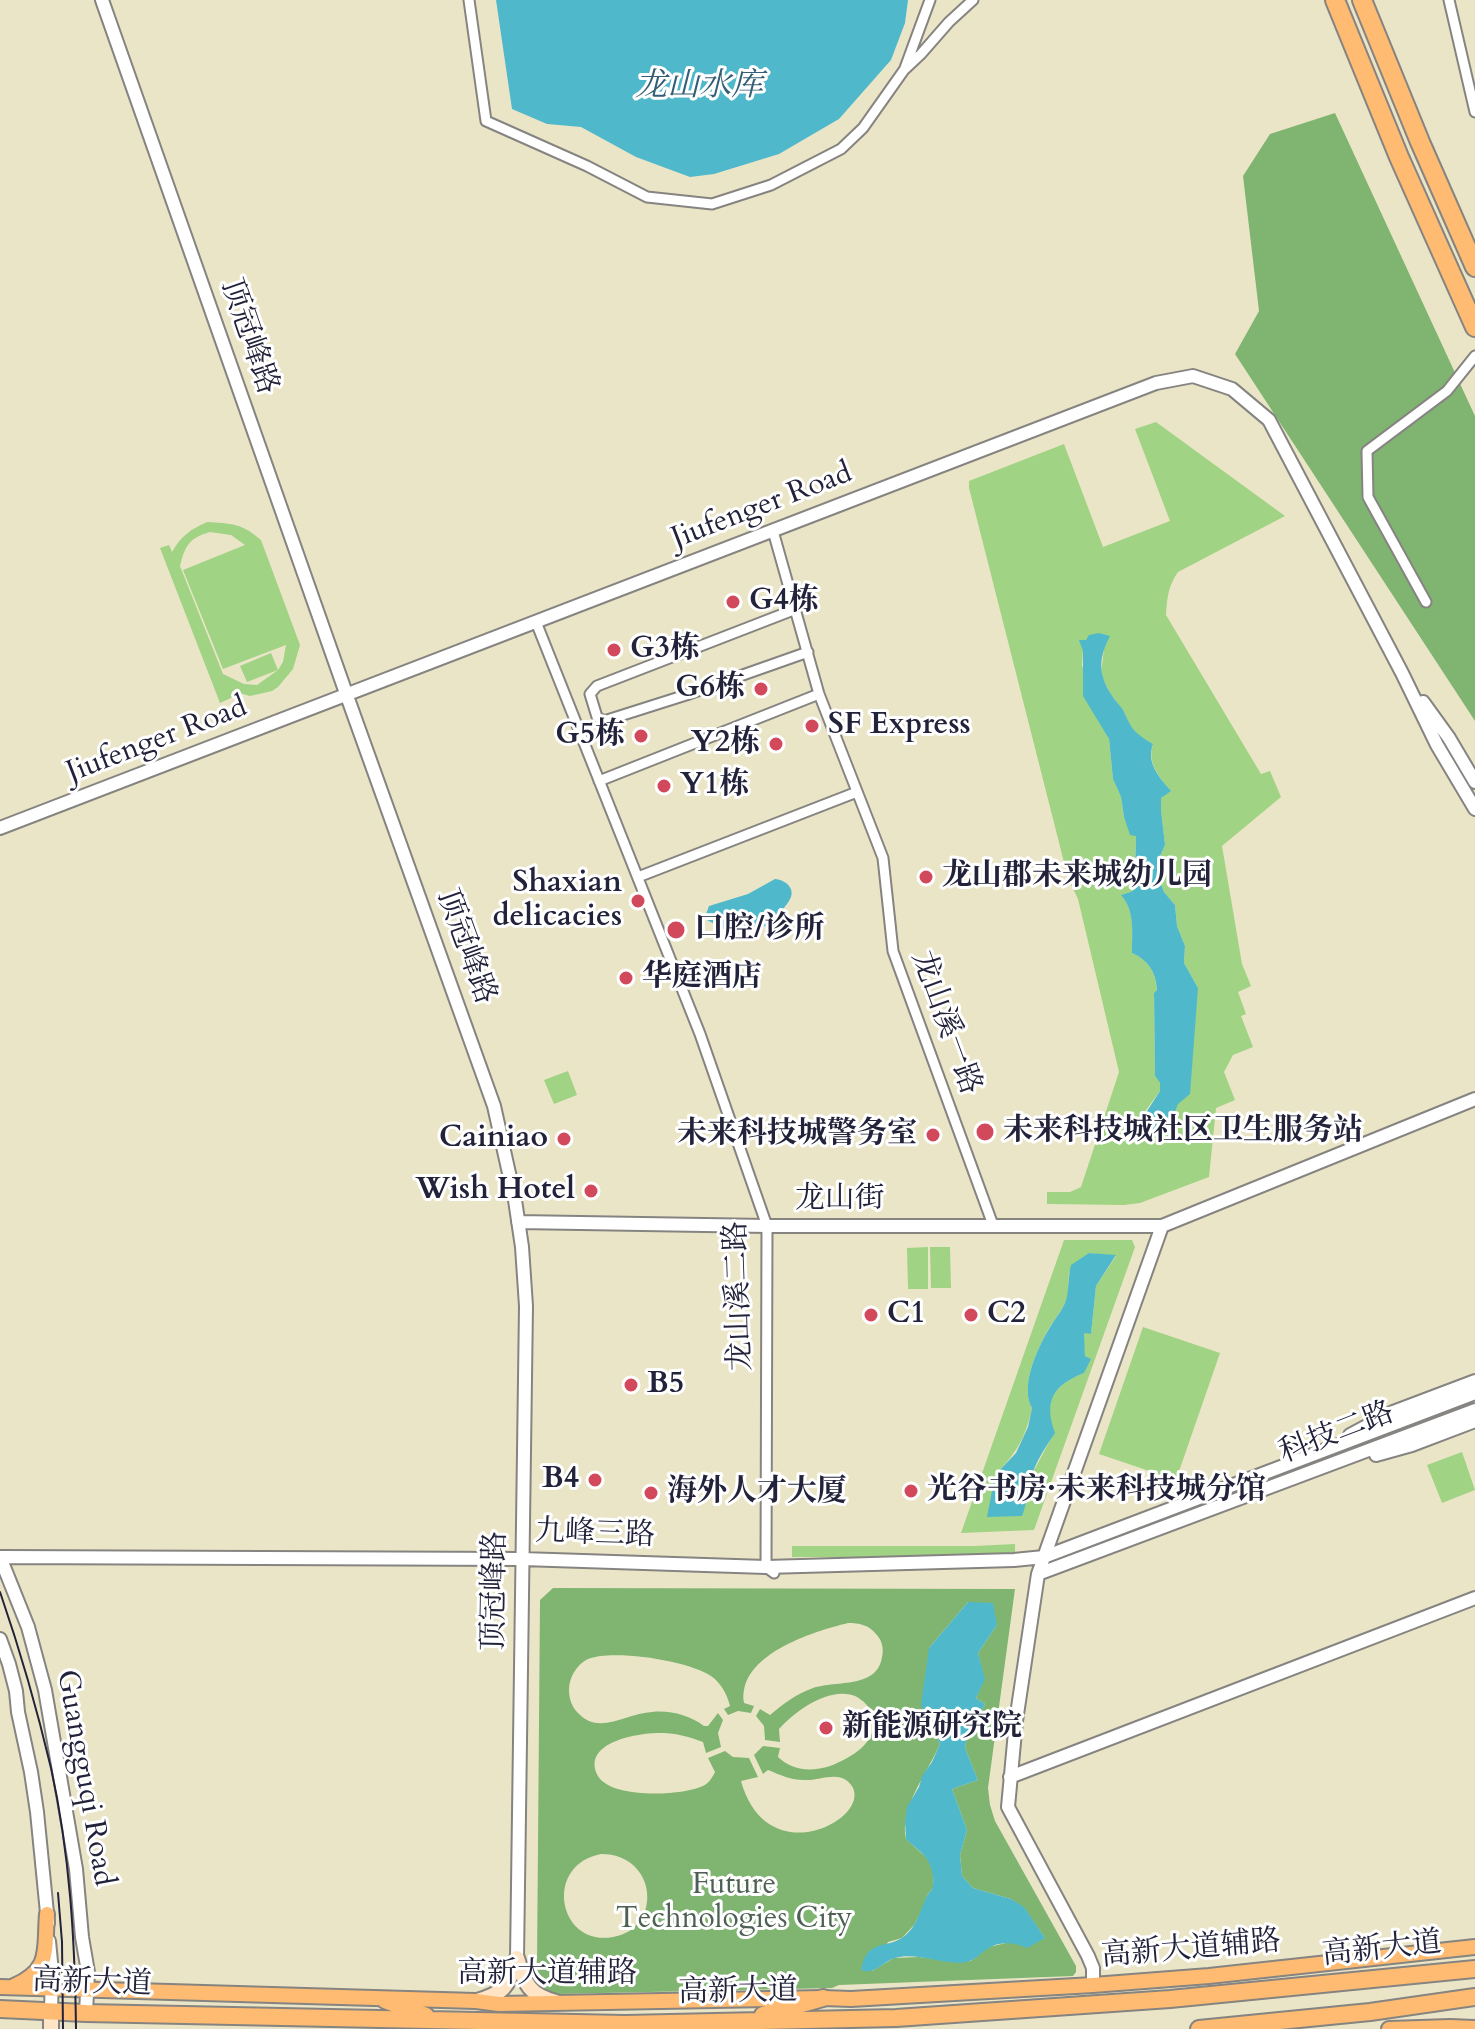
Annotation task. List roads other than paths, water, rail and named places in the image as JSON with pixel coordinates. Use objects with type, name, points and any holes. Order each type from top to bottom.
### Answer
[{"type":"highway","points":[[1335,0],[1399,157],[1474,325]]},
{"type":"highway","points":[[1362,0],[1475,267]]},
{"type":"highway","name":"高新大道","points":[[0,2009],[51,2011],[86,2021],[896,2023],[1475,1969]]},
{"type":"highway","name":"高新大道","points":[[1199,2029],[1475,1997]]},
{"type":"highway","points":[[739,2021],[823,1998]]},
{"type":"highway","points":[[385,2000],[439,2021]]},
{"type":"highway","points":[[1310,2018],[1475,2006]]},
{"type":"main road","points":[[5,1988],[30,1978],[40,1968],[44,1957],[47,1914]]},
{"type":"main road","name":"高新大道辅路","points":[[5,1988],[536,2005],[556,2002],[882,1998],[1209,1976],[1475,1947]]},
{"type":"main road","points":[[476,2001],[502,1990],[517,1958]]},
{"type":"main road","points":[[517,1958],[524,1980],[531,1990],[541,1999],[556,2002]]},
{"type":"main road","points":[[1209,1976],[1283,1987]]},
{"type":"main road","points":[[51,2011],[51,2029]]},
{"type":"main road","points":[[1389,2029],[1475,2028]]},
{"type":"street","name":"顶冠峰路","points":[[102,0],[494,1106],[518,1222],[526,1306],[517,1958]]},
{"type":"street","points":[[469,0],[486,121],[587,166],[647,197],[712,204],[771,185],[841,149],[863,128],[904,70],[973,0]]},
{"type":"street","points":[[904,70],[930,0]]},
{"type":"street","points":[[1449,0],[1475,112]]},
{"type":"street","points":[[1426,602],[1368,497],[1367,451],[1447,391],[1475,356]]},
{"type":"street","name":"Jiufenger Road","points":[[0,828],[1156,383],[1193,376],[1232,389],[1269,420],[1402,673]]},
{"type":"street","name":"龙山溪一路","points":[[773,531],[819,694],[883,858],[893,951],[993,1225]]},
{"type":"street","points":[[796,609],[597,686],[590,694],[597,717],[604,721],[808,652]]},
{"type":"street","name":"龙山溪二路","points":[[536,622],[700,1034],[767,1226],[770,1570]]},
{"type":"street","points":[[1402,673],[1449,738],[1475,782]]},
{"type":"street","points":[[1402,673],[1437,745],[1475,809]]},
{"type":"street","points":[[599,781],[819,694]]},
{"type":"street","points":[[638,877],[857,792]]},
{"type":"street","points":[[1093,1985],[1093,1968],[1088,1956],[1008,1807],[1010,1777],[1038,1574],[1162,1226],[1475,1099]]},
{"type":"street","name":"龙山街","points":[[518,1222],[767,1226],[1162,1226]]},
{"type":"street","points":[[1331,1447],[1363,1426],[1393,1412],[1475,1381]]},
{"type":"street","name":"科技二路","points":[[1044,1557],[1475,1393]]},
{"type":"street","name":"科技二路","points":[[1038,1574],[1475,1410]]},
{"type":"street","points":[[1337,1462],[1412,1445],[1475,1421]]},
{"type":"street","name":"九峰三路","points":[[0,1557],[522,1559],[770,1570],[1044,1557]]},
{"type":"street","name":"Guangguqi Road","points":[[0,1557],[28,1627],[45,1690],[76,1869],[88,1972],[86,2021]]},
{"type":"street","points":[[1010,1777],[1475,1598]]},
{"type":"street","name":"Guangguqi Road","points":[[0,1639],[16,1691],[37,1812],[52,1972],[51,2011]]},
{"type":"water","name":"龙山水库","points":[[496,0],[908,0],[905,23],[891,60],[839,119],[779,154],[714,174],[690,177],[636,157],[581,127],[547,124],[512,109]]},
{"type":"water","points":[[1099,633],[1110,636],[1101,667],[1105,681],[1132,727],[1153,744],[1152,764],[1171,791],[1161,798],[1165,845],[1158,861],[1157,874],[1164,892],[1175,905],[1177,926],[1185,946],[1184,963],[1198,988],[1190,1094],[1178,1104],[1166,1134],[1153,1133],[1151,1123],[1138,1125],[1160,1091],[1160,1083],[1155,1076],[1154,993],[1157,990],[1150,967],[1132,953],[1131,915],[1121,895],[1135,889],[1139,881],[1140,877],[1135,873],[1136,836],[1130,835],[1121,797],[1113,779],[1109,739],[1083,696],[1083,651],[1079,640]]},
{"type":"water","points":[[775,879],[786,883],[792,893],[776,924],[731,933],[707,920],[709,906],[748,894]]},
{"type":"water","points":[[1089,1253],[1116,1255],[1096,1286],[1091,1334],[1084,1333],[1085,1356],[1091,1359],[1084,1373],[1065,1383],[1054,1395],[1050,1411],[1055,1433],[1031,1477],[1022,1516],[987,1517],[995,1475],[1016,1453],[1028,1427],[1032,1408],[1029,1377],[1047,1332],[1065,1304],[1071,1265]]},
{"type":"water","points":[[968,1602],[993,1603],[997,1625],[978,1653],[985,1679],[976,1698],[985,1704],[967,1737],[965,1748],[978,1780],[952,1789],[967,1830],[960,1855],[962,1876],[973,1888],[1011,1899],[1024,1907],[1045,1938],[1027,1948],[1011,1944],[996,1945],[962,1963],[904,1956],[871,1971],[861,1970],[867,1953],[877,1946],[902,1938],[911,1929],[932,1889],[931,1867],[924,1855],[906,1839],[905,1822],[907,1807],[940,1744],[921,1705],[929,1648]]},
{"type":"tram line","points":[[0,1592],[34,1702],[63,1833],[70,1898],[76,2029]]},
{"type":"tram line","points":[[58,1893],[63,2029]]},
{"type":"place","name":"G4栋","points":[[733,602]]},
{"type":"place","name":"G3栋","points":[[614,650]]},
{"type":"place","name":"G6栋","points":[[761,689]]},
{"type":"place","name":"SF Express","points":[[812,726]]},
{"type":"place","name":"G5栋","points":[[641,736]]},
{"type":"place","name":"Y2栋","points":[[776,744]]},
{"type":"place","name":"Y1栋","points":[[664,786]]},
{"type":"place","name":"龙山郡未来城幼儿园","points":[[926,877]]},
{"type":"place","name":"Shaxian delicacies","points":[[638,901]]},
{"type":"place","name":"口腔/诊所","points":[[676,930]]},
{"type":"place","name":"华庭酒店","points":[[626,978]]},
{"type":"place","name":"未来科技城社区卫生服务站","points":[[985,1132]]},
{"type":"place","name":"未来科技城警务室","points":[[933,1135]]},
{"type":"place","name":"Cainiao","points":[[564,1139]]},
{"type":"place","name":"Wish Hotel","points":[[591,1191]]},
{"type":"place","name":"C1","points":[[871,1315]]},
{"type":"place","name":"C2","points":[[971,1315]]},
{"type":"place","name":"B5","points":[[631,1385]]},
{"type":"place","name":"B4","points":[[595,1480]]},
{"type":"place","name":"光谷书房·未来科技城分馆","points":[[911,1491]]},
{"type":"place","name":"海外人才大厦","points":[[651,1493]]},
{"type":"place","name":"新能源研究院","points":[[826,1728]]},
{"type":"park label","name":"Future Technologies City","points":[[734,1903]]}]
